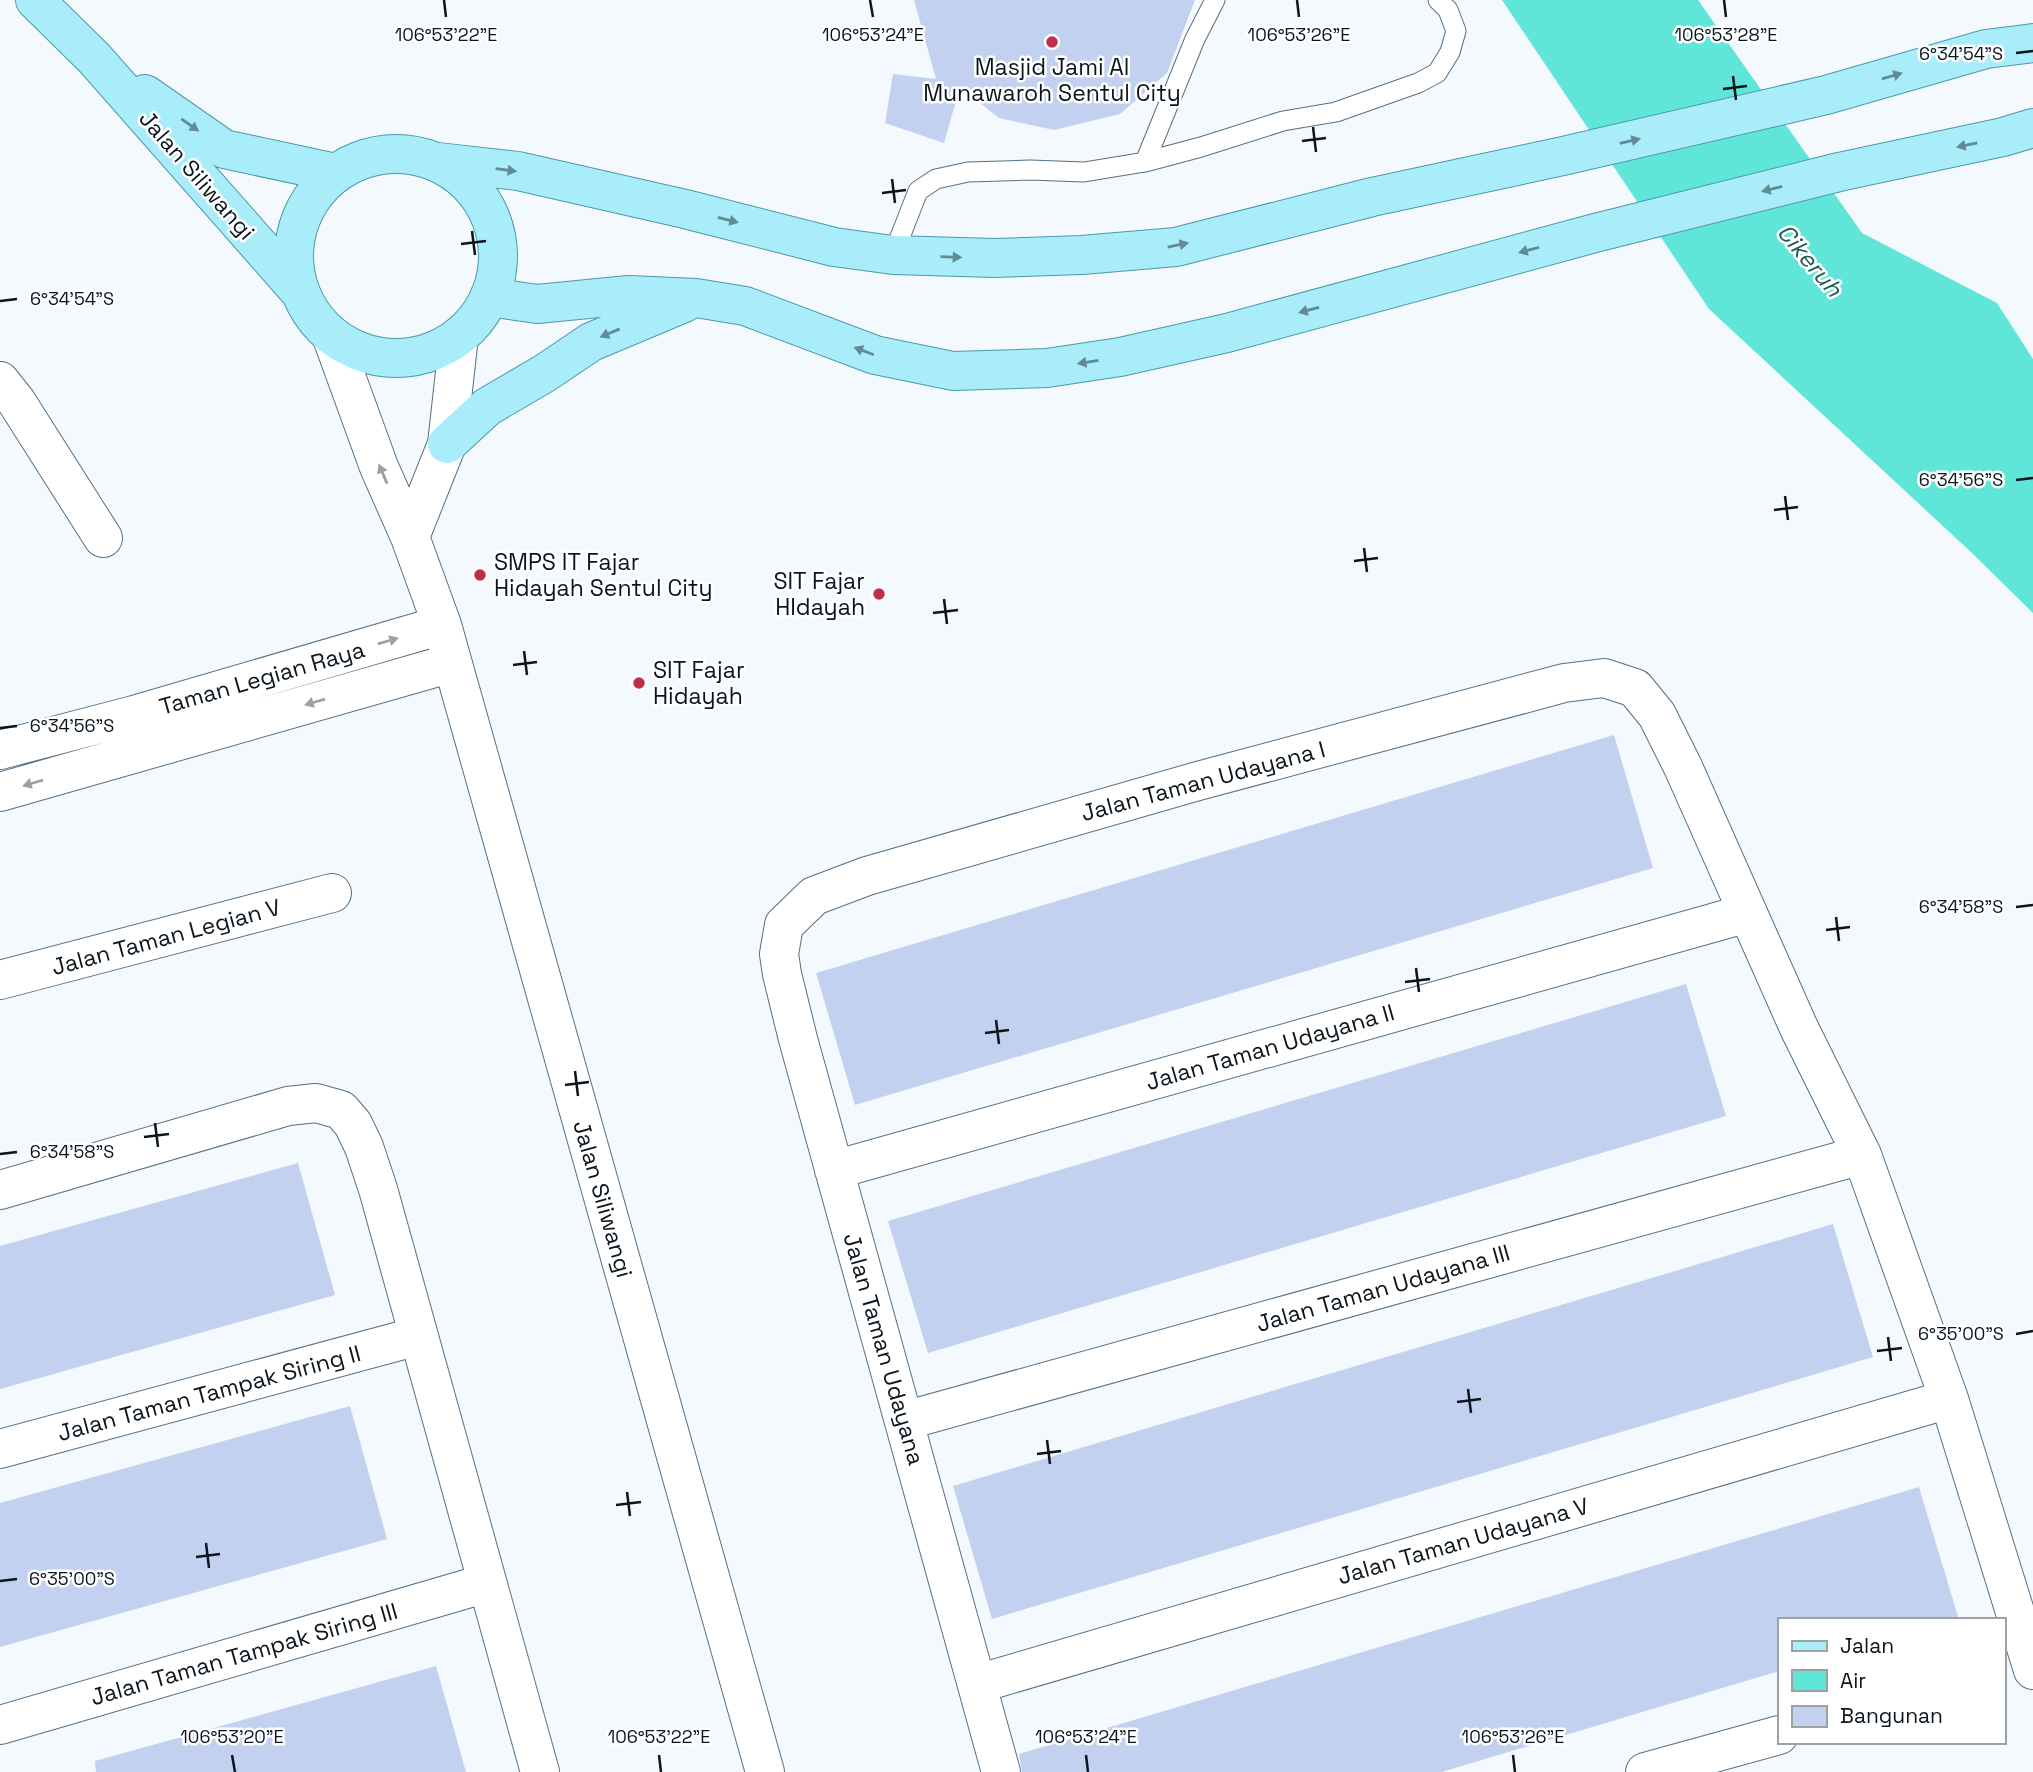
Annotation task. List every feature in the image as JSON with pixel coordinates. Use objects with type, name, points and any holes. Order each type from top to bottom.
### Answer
[{"type":"main road","name":"Jalan Siliwangi","points":[[35,0],[94,58],[299,292]]},
{"type":"main road","points":[[438,162],[461,176],[480,195],[492,219],[498,245],[498,272],[489,297],[476,319],[458,336],[435,350],[408,357],[380,357],[354,349],[331,335],[312,315],[299,292],[293,266],[295,240],[302,214],[316,191],[336,173],[359,160],[386,154],[412,155],[438,162],[518,172],[685,209],[834,247],[892,255],[1007,258],[1082,255],[1176,247],[1372,197],[1826,95],[1986,49],[2033,43]]},
{"type":"main road","name":"Jalan Siliwangi","points":[[94,58],[224,149],[336,173]]},
{"type":"main road","points":[[489,297],[537,304],[629,295],[696,298],[745,306],[875,355],[953,371],[1047,369],[1120,357],[1227,332],[1595,233],[1839,172],[2003,138],[2033,128]]},
{"type":"main road","points":[[447,444],[487,407],[591,342],[696,298]]},
{"type":"street","name":"Jalan Siliwangi","points":[[331,335],[379,467],[410,537],[442,625],[765,1772]]},
{"type":"street","points":[[410,537],[447,444],[458,336]]},
{"type":"street","points":[[5,398],[103,538]]},
{"type":"street","name":"Taman Legian Raya","points":[[0,750],[134,715],[442,625]]},
{"type":"street","points":[[0,792],[452,663]]},
{"type":"street","name":"Jalan Taman Udayana I","points":[[784,925],[814,896],[867,876],[1198,781],[1564,683],[1604,678],[1635,688],[1657,715],[1748,913]]},
{"type":"street","points":[[79,729],[89,766]]},
{"type":"street","name":"Jalan Taman Legian V","points":[[0,980],[332,893]]},
{"type":"street","points":[[1748,913],[1799,1028],[1862,1155],[1949,1399],[2023,1670]]},
{"type":"street","name":"Jalan Taman Udayana II","points":[[834,1170],[1748,913]]},
{"type":"street","name":"Jalan Taman Udayana","points":[[784,925],[779,954],[797,1039],[1001,1772]]},
{"type":"street","points":[[0,1190],[288,1106],[316,1103],[341,1110],[364,1147],[378,1189],[540,1772]]},
{"type":"street","name":"Jalan Taman Udayana III","points":[[904,1421],[1862,1155]]},
{"type":"street","name":"Jalan Taman Tampak Siring II","points":[[0,1449],[418,1336]]},
{"type":"street","name":"Jalan Taman Udayana V","points":[[976,1684],[1949,1399]]},
{"type":"street","name":"Jalan Taman Tampak Siring III","points":[[0,1725],[487,1583]]},
{"type":"street","points":[[1645,1772],[1778,1735]]},
{"type":"lane","points":[[1145,162],[1195,38],[1215,0]]},
{"type":"lane","points":[[892,255],[918,191],[936,178],[968,172],[1084,172],[1145,162],[1283,121],[1336,112],[1418,83],[1437,73],[1450,52],[1456,31],[1448,10],[1438,0]]},
{"type":"water","name":"Cikeruh","points":[[1502,0],[1698,0],[1862,233],[1997,303],[2033,359],[2033,613],[1709,309]]},
{"type":"building","name":"Masjid Jami Al Munawaroh Sentul City","points":[[914,0],[1195,0],[1167,73],[1120,114],[1054,130],[999,118],[960,87],[944,143],[885,123],[893,74],[936,79]]},
{"type":"building","points":[[1614,735],[1653,868],[855,1105],[816,973]]},
{"type":"building","points":[[1686,984],[1726,1116],[928,1353],[888,1221]]},
{"type":"building","points":[[298,1163],[335,1295],[0,1389],[0,1246]]},
{"type":"building","points":[[1833,1224],[1873,1357],[992,1619],[953,1486]]},
{"type":"building","points":[[350,1406],[387,1539],[0,1647],[0,1503]]},
{"type":"building","points":[[1919,1487],[1958,1618],[1778,1618],[1778,1671],[1442,1772],[1022,1772],[1019,1754]]},
{"type":"building","points":[[436,1666],[466,1772],[96,1772],[95,1761]]},
{"type":"place","name":"Masjid Jami Al Munawaroh Sentul City","points":[[1052,42]]},
{"type":"place","name":"SMPS IT Fajar Hidayah Sentul City","points":[[480,575]]},
{"type":"place","name":"SIT Fajar HIdayah","points":[[879,594]]},
{"type":"place","name":"SIT Fajar Hidayah","points":[[639,683]]}]
